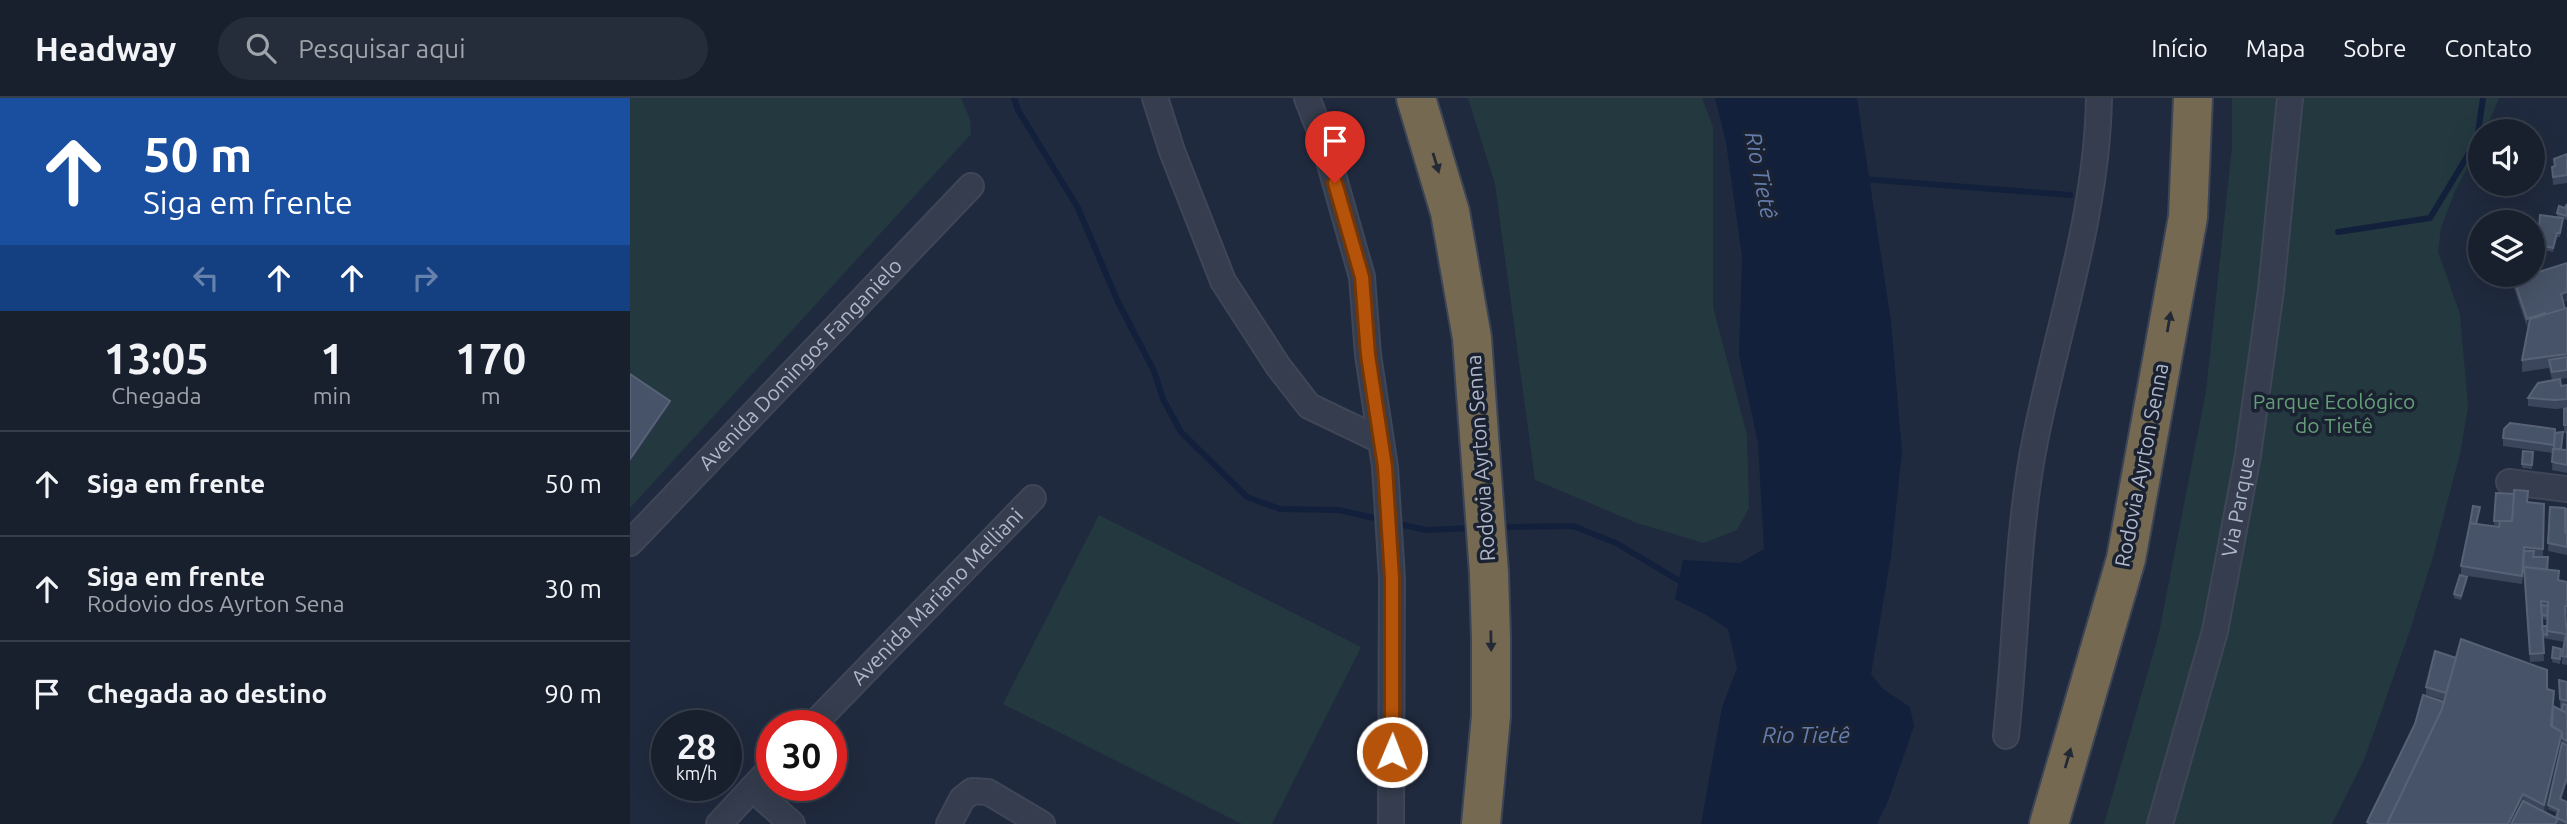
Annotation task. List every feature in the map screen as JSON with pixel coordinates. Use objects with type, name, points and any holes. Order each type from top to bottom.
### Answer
[{"type":"highway","name":"Rodovia Ayrton Senna","points":[[1416,98],[1450,212],[1472,338],[1489,573],[1491,716],[1481,824]]},
{"type":"highway","name":"Rodovia Ayrton Senna","points":[[2049,824],[2126,559],[2188,217],[2193,98]]},
{"type":"street","points":[[1155,98],[1172,151],[1223,281],[1278,366],[1309,406],[1380,440]]},
{"type":"street","points":[[1307,98],[1322,136],[1362,277],[1368,355],[1385,467],[1392,578],[1391,824]]},
{"type":"street","points":[[2006,736],[2024,510],[2036,435],[2093,183],[2098,98]]},
{"type":"street","name":"Via Parque","points":[[2160,824],[2215,631],[2248,455],[2271,290],[2290,98]]},
{"type":"street","name":"Avenida Domingos Fanganielo","points":[[630,543],[971,186]]},
{"type":"street","points":[[2509,482],[2567,489]]},
{"type":"street","name":"Avenida Mariano Melliani","points":[[827,710],[1033,498]]},
{"type":"street","points":[[719,824],[756,784]]},
{"type":"street","points":[[752,788],[792,824]]},
{"type":"street","points":[[949,824],[962,799],[972,791],[988,793],[1042,824]]},
{"type":"green space","points":[[630,98],[961,98],[970,120],[971,134],[630,508]]},
{"type":"green space","points":[[1468,98],[1702,98],[1713,127],[1713,307],[1747,435],[1749,508],[1737,530],[1704,543],[1637,523],[1535,480],[1495,184]]},
{"type":"green space","name":"Parque Ecológico do Tietê","points":[[2232,98],[2499,98],[2490,119],[2468,119],[2468,167],[2441,228],[2438,252],[2460,314],[2468,407],[2460,454],[2432,560],[2409,633],[2364,760],[2332,824],[2104,824],[2159,633],[2206,391],[2232,147]]},
{"type":"green space","points":[[1099,515],[1361,647],[1272,824],[1242,824],[1003,704]]},
{"type":"water","name":"Rio Tietê","points":[[1715,98],[1857,98],[1891,321],[1902,451],[1891,556],[1871,674],[1883,689],[1910,707],[1914,726],[1888,801],[1877,824],[1701,824],[1722,707],[1737,668],[1728,629],[1675,599],[1683,560],[1740,563],[1764,549],[1758,443],[1739,355],[1742,257],[1726,142]]},
{"type":"building","points":[[2567,154],[2567,175],[2553,177],[2554,159]]},
{"type":"building","points":[[2567,204],[2567,216],[2557,213],[2559,206],[2565,208]]},
{"type":"building","points":[[2545,216],[2563,218],[2553,248],[2545,246]]},
{"type":"building","points":[[2567,263],[2567,292],[2561,294],[2565,309],[2527,319],[2516,287],[2545,287],[2545,270]]},
{"type":"building","points":[[2567,308],[2567,354],[2522,360],[2530,319]]},
{"type":"building","points":[[2567,357],[2567,370],[2552,372],[2549,360]]},
{"type":"building","points":[[630,374],[670,401],[630,459]]},
{"type":"building","points":[[2560,379],[2561,386],[2567,385],[2567,399],[2528,398],[2538,383]]},
{"type":"building","points":[[2567,408],[2567,425],[2564,425],[2564,409]]},
{"type":"building","points":[[2510,423],[2555,429],[2554,445],[2503,438],[2504,429]]},
{"type":"building","points":[[2563,432],[2561,449],[2554,449],[2555,433]]},
{"type":"building","points":[[2553,449],[2567,450],[2567,465],[2552,462]]},
{"type":"building","points":[[2523,451],[2533,452],[2532,465],[2522,464]]},
{"type":"building","points":[[2514,490],[2528,491],[2527,502],[2544,504],[2543,549],[2524,547],[2522,576],[2461,566],[2470,523],[2499,527],[2500,521],[2512,521]]},
{"type":"building","points":[[2496,493],[2514,494],[2512,521],[2494,521]]},
{"type":"building","points":[[2473,506],[2480,507],[2476,524],[2470,523]]},
{"type":"building","points":[[2550,507],[2565,508],[2567,547],[2548,543]]},
{"type":"building","points":[[2524,551],[2534,551],[2533,557],[2548,557],[2547,570],[2524,567],[2523,571]]},
{"type":"building","points":[[2524,567],[2559,571],[2558,580],[2567,582],[2567,657],[2562,656],[2566,634],[2547,631],[2548,602],[2541,601],[2544,653],[2530,654]]},
{"type":"building","points":[[2460,575],[2467,577],[2461,596],[2454,594]]},
{"type":"building","points":[[2541,605],[2548,606],[2547,616],[2542,615]]},
{"type":"building","points":[[2542,626],[2547,626],[2547,635],[2543,634]]},
{"type":"building","points":[[2461,639],[2547,670],[2547,689],[2554,691],[2551,726],[2562,732],[2544,805],[2523,794],[2508,824],[2387,824],[2442,709]]},
{"type":"building","points":[[2553,647],[2561,649],[2560,659],[2552,658]]},
{"type":"building","points":[[2435,651],[2456,658],[2446,693],[2426,687]]},
{"type":"building","points":[[2559,680],[2567,682],[2567,701],[2560,699]]},
{"type":"building","points":[[2423,695],[2444,702],[2442,709],[2387,824],[2371,824],[2367,822],[2415,724]]},
{"type":"building","points":[[2563,704],[2567,705],[2567,713],[2561,710]]},
{"type":"building","points":[[2553,706],[2567,713],[2567,741],[2562,738],[2562,732],[2552,726]]},
{"type":"building","points":[[2562,743],[2567,745],[2567,781],[2560,799],[2567,802],[2567,823],[2556,817],[2559,810],[2548,805]]},
{"type":"building","points":[[2523,801],[2558,819],[2555,824],[2511,824]]},
{"type":"waterway","points":[[1014,98],[1018,110],[1078,208],[1118,302],[1154,371],[1163,399],[1181,432],[1247,497],[1280,509],[1339,510],[1383,520]]},
{"type":"waterway","points":[[2338,232],[2430,218],[2477,140],[2483,98]]},
{"type":"waterway","points":[[1863,179],[2070,195]]},
{"type":"waterway","points":[[1394,523],[1426,530],[1473,528]]},
{"type":"waterway","points":[[1498,527],[1573,526],[1616,543],[1683,583]]},
{"type":"route","points":[[1335,183],[1362,277],[1368,355],[1385,467],[1392,578],[1392,752]]}]
